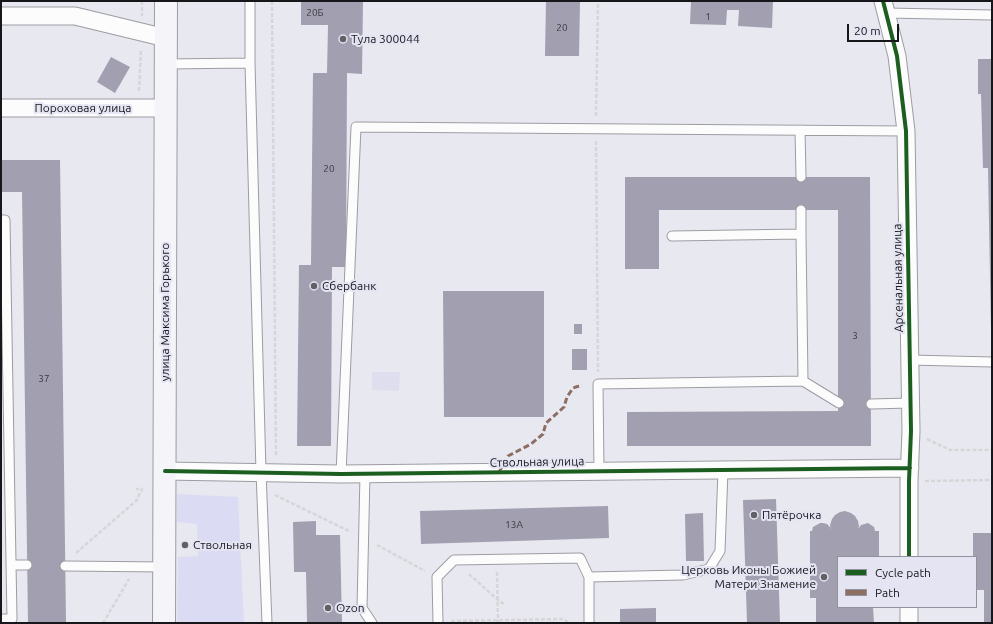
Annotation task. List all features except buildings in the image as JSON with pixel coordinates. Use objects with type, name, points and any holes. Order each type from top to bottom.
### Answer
[{"type":"main road","name":"улица Максима Горького","points":[[164,623],[166,1]]},
{"type":"street","name":"Арсенальная улица","points":[[884,7],[897,56],[906,131],[911,431],[909,474],[909,556]]},
{"type":"street","points":[[1,16],[75,16],[166,38]]},
{"type":"street","name":"Пороховая улица","points":[[1,108],[165,108]]},
{"type":"street","name":"Ствольная улица","points":[[165,471],[365,474],[723,470],[909,474]]},
{"type":"street","points":[[909,608],[909,623]]},
{"type":"lane","points":[[250,1],[250,63],[269,472],[267,623]]},
{"type":"lane","points":[[884,7],[992,15]]},
{"type":"lane","points":[[166,64],[250,63]]},
{"type":"lane","points":[[341,474],[356,127],[906,131]]},
{"type":"lane","points":[[800,130],[801,177]]},
{"type":"lane","points":[[801,210],[803,381]]},
{"type":"lane","points":[[1,220],[5,220],[12,619],[1,619]]},
{"type":"lane","points":[[672,236],[801,234]]},
{"type":"lane","points":[[910,360],[992,362]]},
{"type":"lane","points":[[599,471],[598,384],[803,381],[839,403]]},
{"type":"lane","points":[[871,404],[910,403]]},
{"type":"lane","points":[[589,577],[683,575],[709,569],[720,551],[723,470]]},
{"type":"lane","points":[[365,474],[362,608],[372,623]]},
{"type":"lane","points":[[438,622],[437,577],[454,560],[580,558],[589,577],[589,623]]},
{"type":"lane","points":[[11,566],[27,565]]},
{"type":"lane","points":[[65,566],[164,567]]},
{"type":"path","points":[[138,108],[142,1]]},
{"type":"path","points":[[272,1],[269,472],[276,496]]},
{"type":"path","points":[[598,1],[596,129],[598,384]]},
{"type":"path","points":[[911,431],[950,450],[992,450]]},
{"type":"path","points":[[909,474],[992,480]]},
{"type":"path","points":[[65,566],[79,550],[136,501],[142,489],[136,489]]},
{"type":"path","points":[[497,559],[498,621]]},
{"type":"path","points":[[454,560],[505,605]]},
{"type":"path","points":[[103,623],[136,567]]},
{"type":"path","points":[[438,622],[564,619],[569,623]]},
{"type":"shaded area","points":[[372,372],[400,372],[399,391],[372,390]]},
{"type":"shaded area","points":[[177,494],[238,497],[244,623],[177,623],[178,557],[198,556],[197,524],[177,522]]},
{"type":"marked path","points":[[499,472],[508,456],[531,444],[543,434],[546,423],[564,407],[567,397],[573,388],[582,385]]},
{"type":"cycle path","points":[[883,1],[897,56],[906,131],[911,431],[909,556]]},
{"type":"cycle path","points":[[165,471],[341,474],[910,468]]},
{"type":"place","name":"Тула 300044","points":[[343,39]]},
{"type":"place","name":"Сбербанк","points":[[314,286]]},
{"type":"place","name":"Пятёрочка","points":[[754,515]]},
{"type":"place","name":"Ствольная","points":[[185,545]]},
{"type":"place","name":"Церковь Иконы Божией Матери Знамение","points":[[824,577]]},
{"type":"place","name":"Ozon","points":[[328,608]]}]
